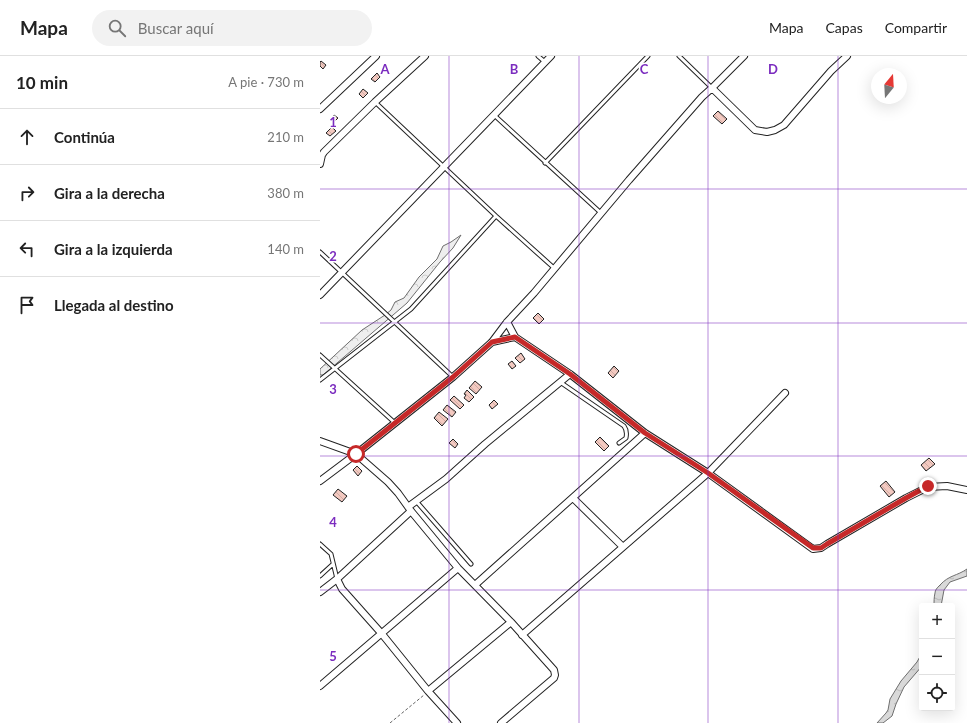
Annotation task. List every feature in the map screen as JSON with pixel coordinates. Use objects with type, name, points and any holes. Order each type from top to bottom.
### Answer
[{"type":"street","points":[[320,164],[322,150],[425,56]]},
{"type":"street","points":[[320,295],[551,56]]},
{"type":"street","points":[[320,481],[453,377],[492,342],[507,322],[534,293],[629,180],[697,103],[744,56]]},
{"type":"street","points":[[712,88],[755,130],[766,132],[775,130],[784,125],[847,56]]},
{"type":"street","points":[[320,109],[372,57]]},
{"type":"street","points":[[507,322],[515,337],[570,374],[645,433],[708,473],[813,548],[821,548],[928,486],[947,486],[967,490]]},
{"type":"street","points":[[492,342],[515,337]]},
{"type":"street","points":[[320,592],[337,579],[410,509],[416,501],[446,479],[485,444],[570,374]]},
{"type":"street","points":[[522,635],[708,473],[785,393]]},
{"type":"street","points":[[475,586],[645,433]]},
{"type":"street","points":[[320,441],[356,454],[388,482],[458,568],[511,622],[554,670],[554,678],[501,723]]},
{"type":"street","points":[[573,498],[624,547]]},
{"type":"street","points":[[320,686],[458,568]]},
{"type":"street","points":[[337,579],[342,589],[457,723]]},
{"type":"street","points":[[428,691],[511,622]]},
{"type":"lane","points":[[538,56],[545,62]]},
{"type":"lane","points":[[545,163],[648,56]]},
{"type":"lane","points":[[679,56],[712,88]]},
{"type":"lane","points":[[375,102],[496,216],[555,268]]},
{"type":"lane","points":[[494,115],[601,213]]},
{"type":"lane","points":[[320,380],[411,309],[496,216]]},
{"type":"lane","points":[[320,252],[453,377]]},
{"type":"lane","points":[[320,355],[395,423]]},
{"type":"lane","points":[[560,382],[627,429],[626,438],[619,443]]},
{"type":"lane","points":[[416,501],[471,564]]},
{"type":"lane","points":[[320,544],[331,554],[337,579]]},
{"type":"lane","points":[[320,576],[333,564]]},
{"type":"path","points":[[390,723],[428,691]]},
{"type":"green space","points":[[461,235],[453,248],[407,303],[323,375],[320,375],[320,369],[362,330],[391,310],[395,302],[404,298],[419,277],[437,259],[443,246]]},
{"type":"water","points":[[967,569],[967,576],[950,582],[944,590],[942,603],[934,603],[935,592],[938,587],[947,579]]},
{"type":"water","points":[[919,658],[919,670],[904,687],[892,716],[883,723],[877,723],[888,710],[890,699],[901,681]]},
{"type":"building","points":[[321,61],[326,65],[323,69],[320,66]]},
{"type":"building","points":[[377,73],[380,77],[375,82],[371,79]]},
{"type":"building","points":[[363,89],[368,93],[363,98],[359,94]]},
{"type":"building","points":[[718,111],[727,119],[722,124],[713,116]]},
{"type":"building","points":[[334,115],[338,118],[334,122],[330,119]]},
{"type":"building","points":[[332,127],[336,131],[330,136],[326,133]]},
{"type":"building","points":[[538,313],[544,319],[539,324],[533,318]]},
{"type":"building","points":[[521,353],[525,359],[520,363],[515,358]]},
{"type":"building","points":[[512,361],[516,366],[512,369],[508,364]]},
{"type":"building","points":[[614,366],[619,371],[613,378],[608,373]]},
{"type":"building","points":[[475,381],[482,387],[476,394],[469,388]]},
{"type":"building","points":[[467,390],[474,397],[469,402],[464,398],[466,395],[464,394]]},
{"type":"building","points":[[454,396],[464,405],[460,409],[450,400]]},
{"type":"building","points":[[494,400],[498,404],[492,409],[489,405]]},
{"type":"building","points":[[447,405],[456,412],[452,417],[443,410]]},
{"type":"building","points":[[439,412],[448,419],[442,426],[434,418]]},
{"type":"building","points":[[600,437],[609,446],[604,451],[595,442]]},
{"type":"building","points":[[453,439],[458,444],[455,448],[449,443]]},
{"type":"building","points":[[929,458],[935,464],[926,471],[921,465]]},
{"type":"building","points":[[357,466],[362,471],[358,476],[353,470]]},
{"type":"building","points":[[886,481],[895,492],[889,497],[880,486]]},
{"type":"building","points":[[338,489],[347,496],[342,502],[333,495]]},
{"type":"route","points":[[356,454],[453,377],[492,342],[515,337],[570,374],[645,433],[708,473],[813,548],[821,548],[928,486]]}]
